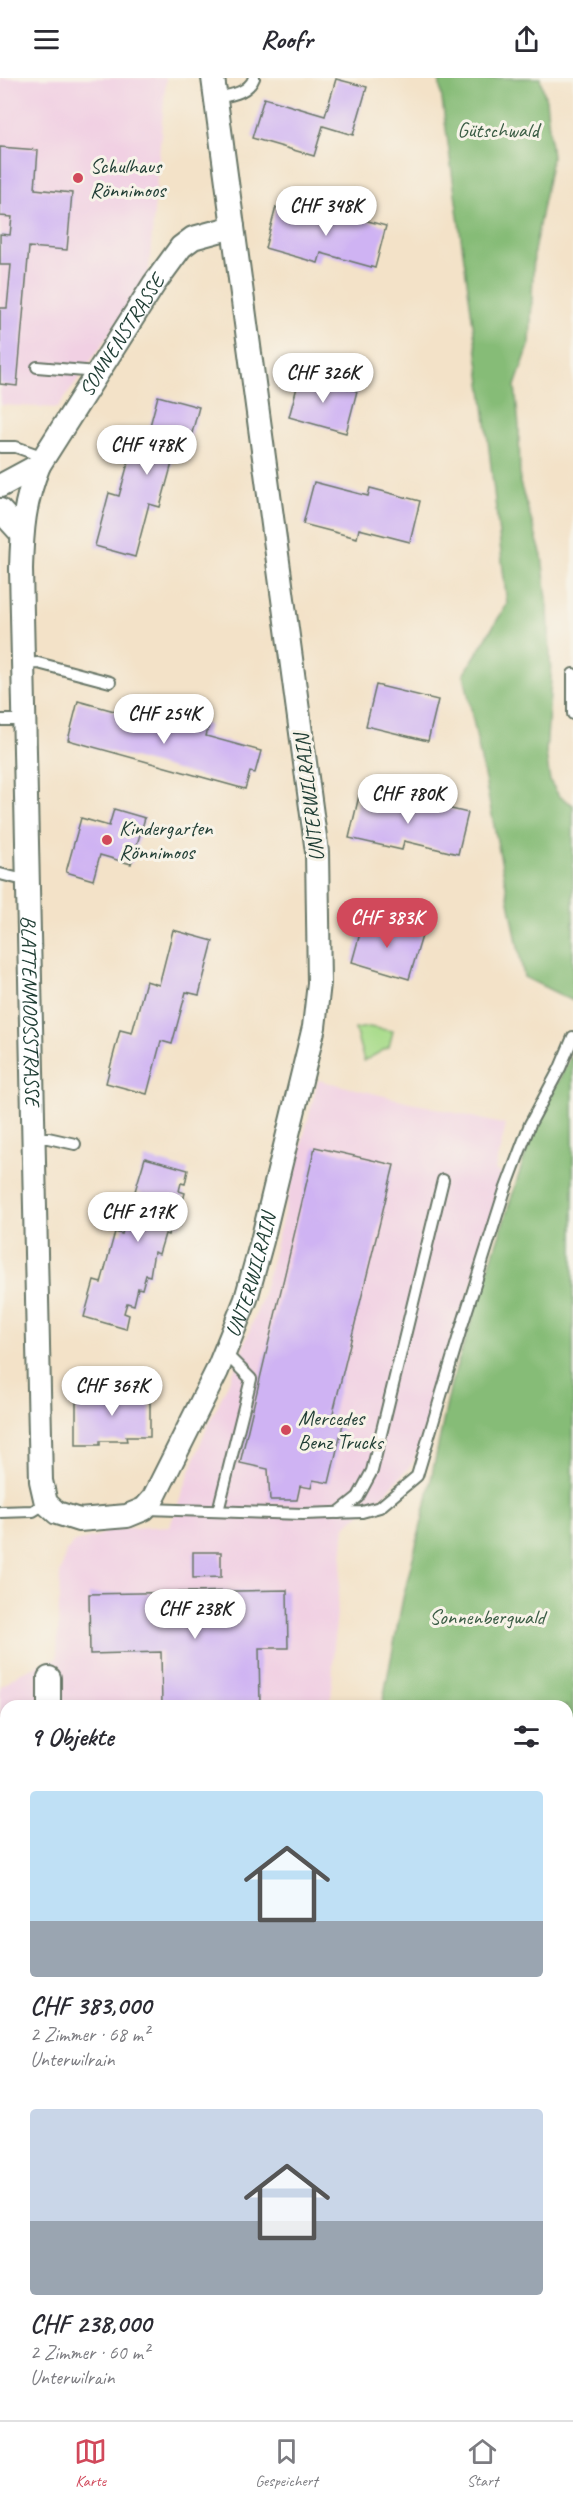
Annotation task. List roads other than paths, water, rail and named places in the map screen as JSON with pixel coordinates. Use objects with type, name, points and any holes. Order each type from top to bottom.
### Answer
[{"type":"street","name":"UNTERWILRAIN","points":[[144,1509],[153,1499],[168,1473],[224,1353],[246,1299],[308,1056],[319,983],[319,896],[315,841],[215,88]]},
{"type":"street","name":"SONNENSTRASSE","points":[[0,486],[42,461],[154,284],[181,248],[193,238],[233,227]]},
{"type":"street","name":"BLATTENMOOSSTRASSE","points":[[42,461],[30,487],[21,533],[41,1481],[52,1508]]},
{"type":"street","points":[[0,510],[21,533]]},
{"type":"street","points":[[52,1508],[78,1520],[128,1516],[144,1509]]},
{"type":"street","points":[[49,1678],[49,1700]]},
{"type":"lane","points":[[215,88],[242,92],[252,84],[254,78]]},
{"type":"lane","points":[[37,367],[85,371],[94,377]]},
{"type":"lane","points":[[0,447],[16,447],[42,461]]},
{"type":"lane","points":[[24,664],[38,663],[110,682]]},
{"type":"lane","points":[[573,674],[573,714]]},
{"type":"lane","points":[[0,720],[25,720]]},
{"type":"lane","points":[[0,874],[28,878]]},
{"type":"lane","points":[[144,1509],[362,1512],[380,1507],[417,1476],[504,1193],[530,1124],[560,1068],[573,1037]]},
{"type":"lane","points":[[35,1138],[48,1138],[75,1144]]},
{"type":"lane","points":[[338,1513],[358,1497],[372,1471],[443,1180]]},
{"type":"lane","points":[[218,1511],[251,1379],[224,1353]]},
{"type":"lane","points":[[0,1512],[52,1508]]},
{"type":"place","name":"Schulhaus Rönnimoos","points":[[78,178]]},
{"type":"place","name":"Kindergarten Rönnimoos","points":[[107,840]]},
{"type":"place","name":"Mercedes Benz Trucks","points":[[286,1430]]},
{"type":"park label","name":"Gütschwald","points":[[498,130]]},
{"type":"park label","name":"Sonnenbergwald","points":[[487,1617]]}]
